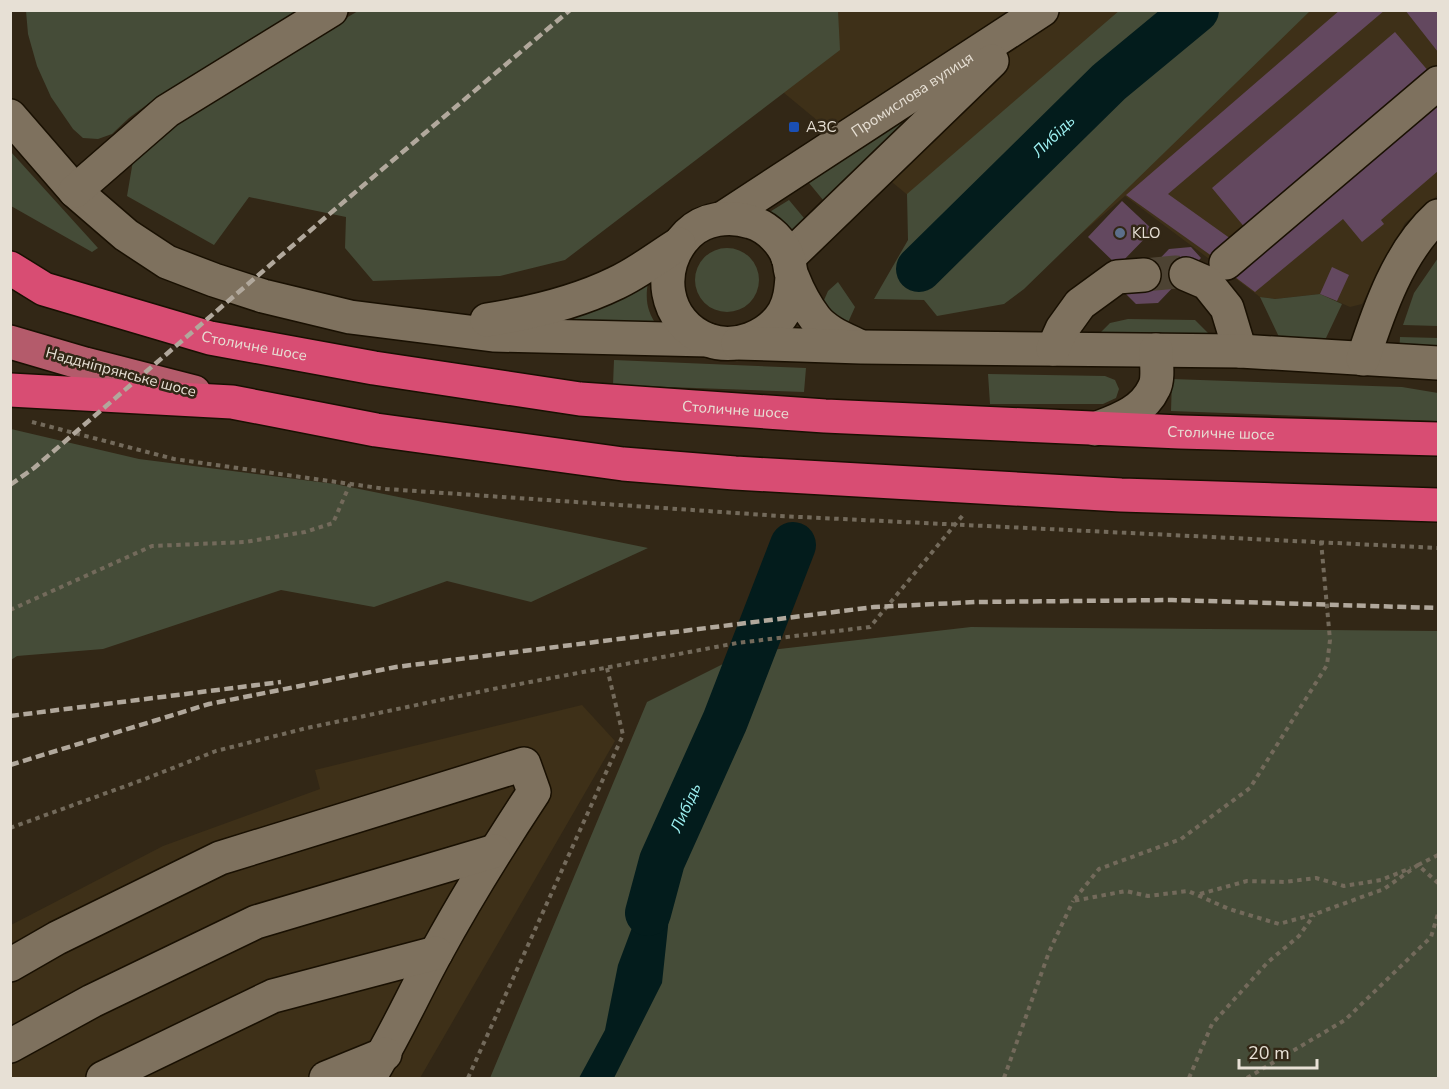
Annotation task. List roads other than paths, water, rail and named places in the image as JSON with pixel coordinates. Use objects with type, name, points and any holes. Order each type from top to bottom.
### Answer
[{"type":"highway","name":"Столичне шосе","points":[[10,268],[44,289],[210,338],[374,368],[580,399],[825,416],[1095,429],[1438,439]]},
{"type":"highway","points":[[10,390],[232,402],[376,430],[622,464],[984,488],[1438,505]]},
{"type":"main road","points":[[10,279],[44,289]]},
{"type":"main road","name":"Наддніпрянське шосе","points":[[10,342],[232,402]]},
{"type":"street","points":[[75,191],[167,111],[331,10]]},
{"type":"street","points":[[861,347],[835,335],[816,320],[790,267],[780,243],[769,231],[755,223],[739,218],[723,218],[705,222],[690,231],[679,244],[670,261],[667,280],[670,299],[678,316],[691,330],[723,341],[756,338],[771,327],[783,313],[790,296],[790,267],[1043,10]]},
{"type":"street","name":"Промислова вулиця","points":[[723,218],[1043,10]]},
{"type":"street","points":[[1226,263],[1438,83]]},
{"type":"street","points":[[10,116],[75,191],[126,235],[167,262],[263,296],[350,317],[493,335],[861,347],[1240,351],[1438,363]]},
{"type":"street","points":[[1363,359],[1379,309],[1400,268],[1425,228],[1438,216]]},
{"type":"street","points":[[435,328],[529,314],[576,300],[617,283],[679,244]]},
{"type":"street","points":[[1186,274],[1207,283],[1227,308],[1240,351]]},
{"type":"street","points":[[1053,349],[1062,329],[1080,304],[1117,277],[1144,275]]},
{"type":"street","points":[[1095,429],[1130,415],[1142,404],[1155,387],[1156,350]]},
{"type":"street","points":[[10,965],[57,938],[220,858],[524,764],[534,792],[495,851],[436,953],[377,1066],[326,1078]]},
{"type":"street","points":[[10,1046],[92,1001],[256,922],[495,851]]},
{"type":"street","points":[[103,1078],[273,996],[436,953]]},
{"type":"water","points":[[659,848],[675,861],[662,983],[614,1078],[579,1078],[605,1030],[618,965]]},
{"type":"waterway","name":"Либідь","points":[[919,269],[1109,82],[1196,10]]},
{"type":"waterway","name":"Либідь","points":[[648,913],[662,861],[725,721],[793,545]]},
{"type":"tunnel","points":[[1144,275],[1176,272],[1186,274]]},
{"type":"railway","points":[[10,485],[34,468],[570,10]]},
{"type":"railway","points":[[10,765],[209,704],[396,667],[874,607],[976,602],[1172,600],[1438,608]]},
{"type":"railway","points":[[10,716],[281,682]]},
{"type":"place","name":"АЗС","points":[[794,127]]},
{"type":"place","name":"KLO","points":[[1120,233]]}]
